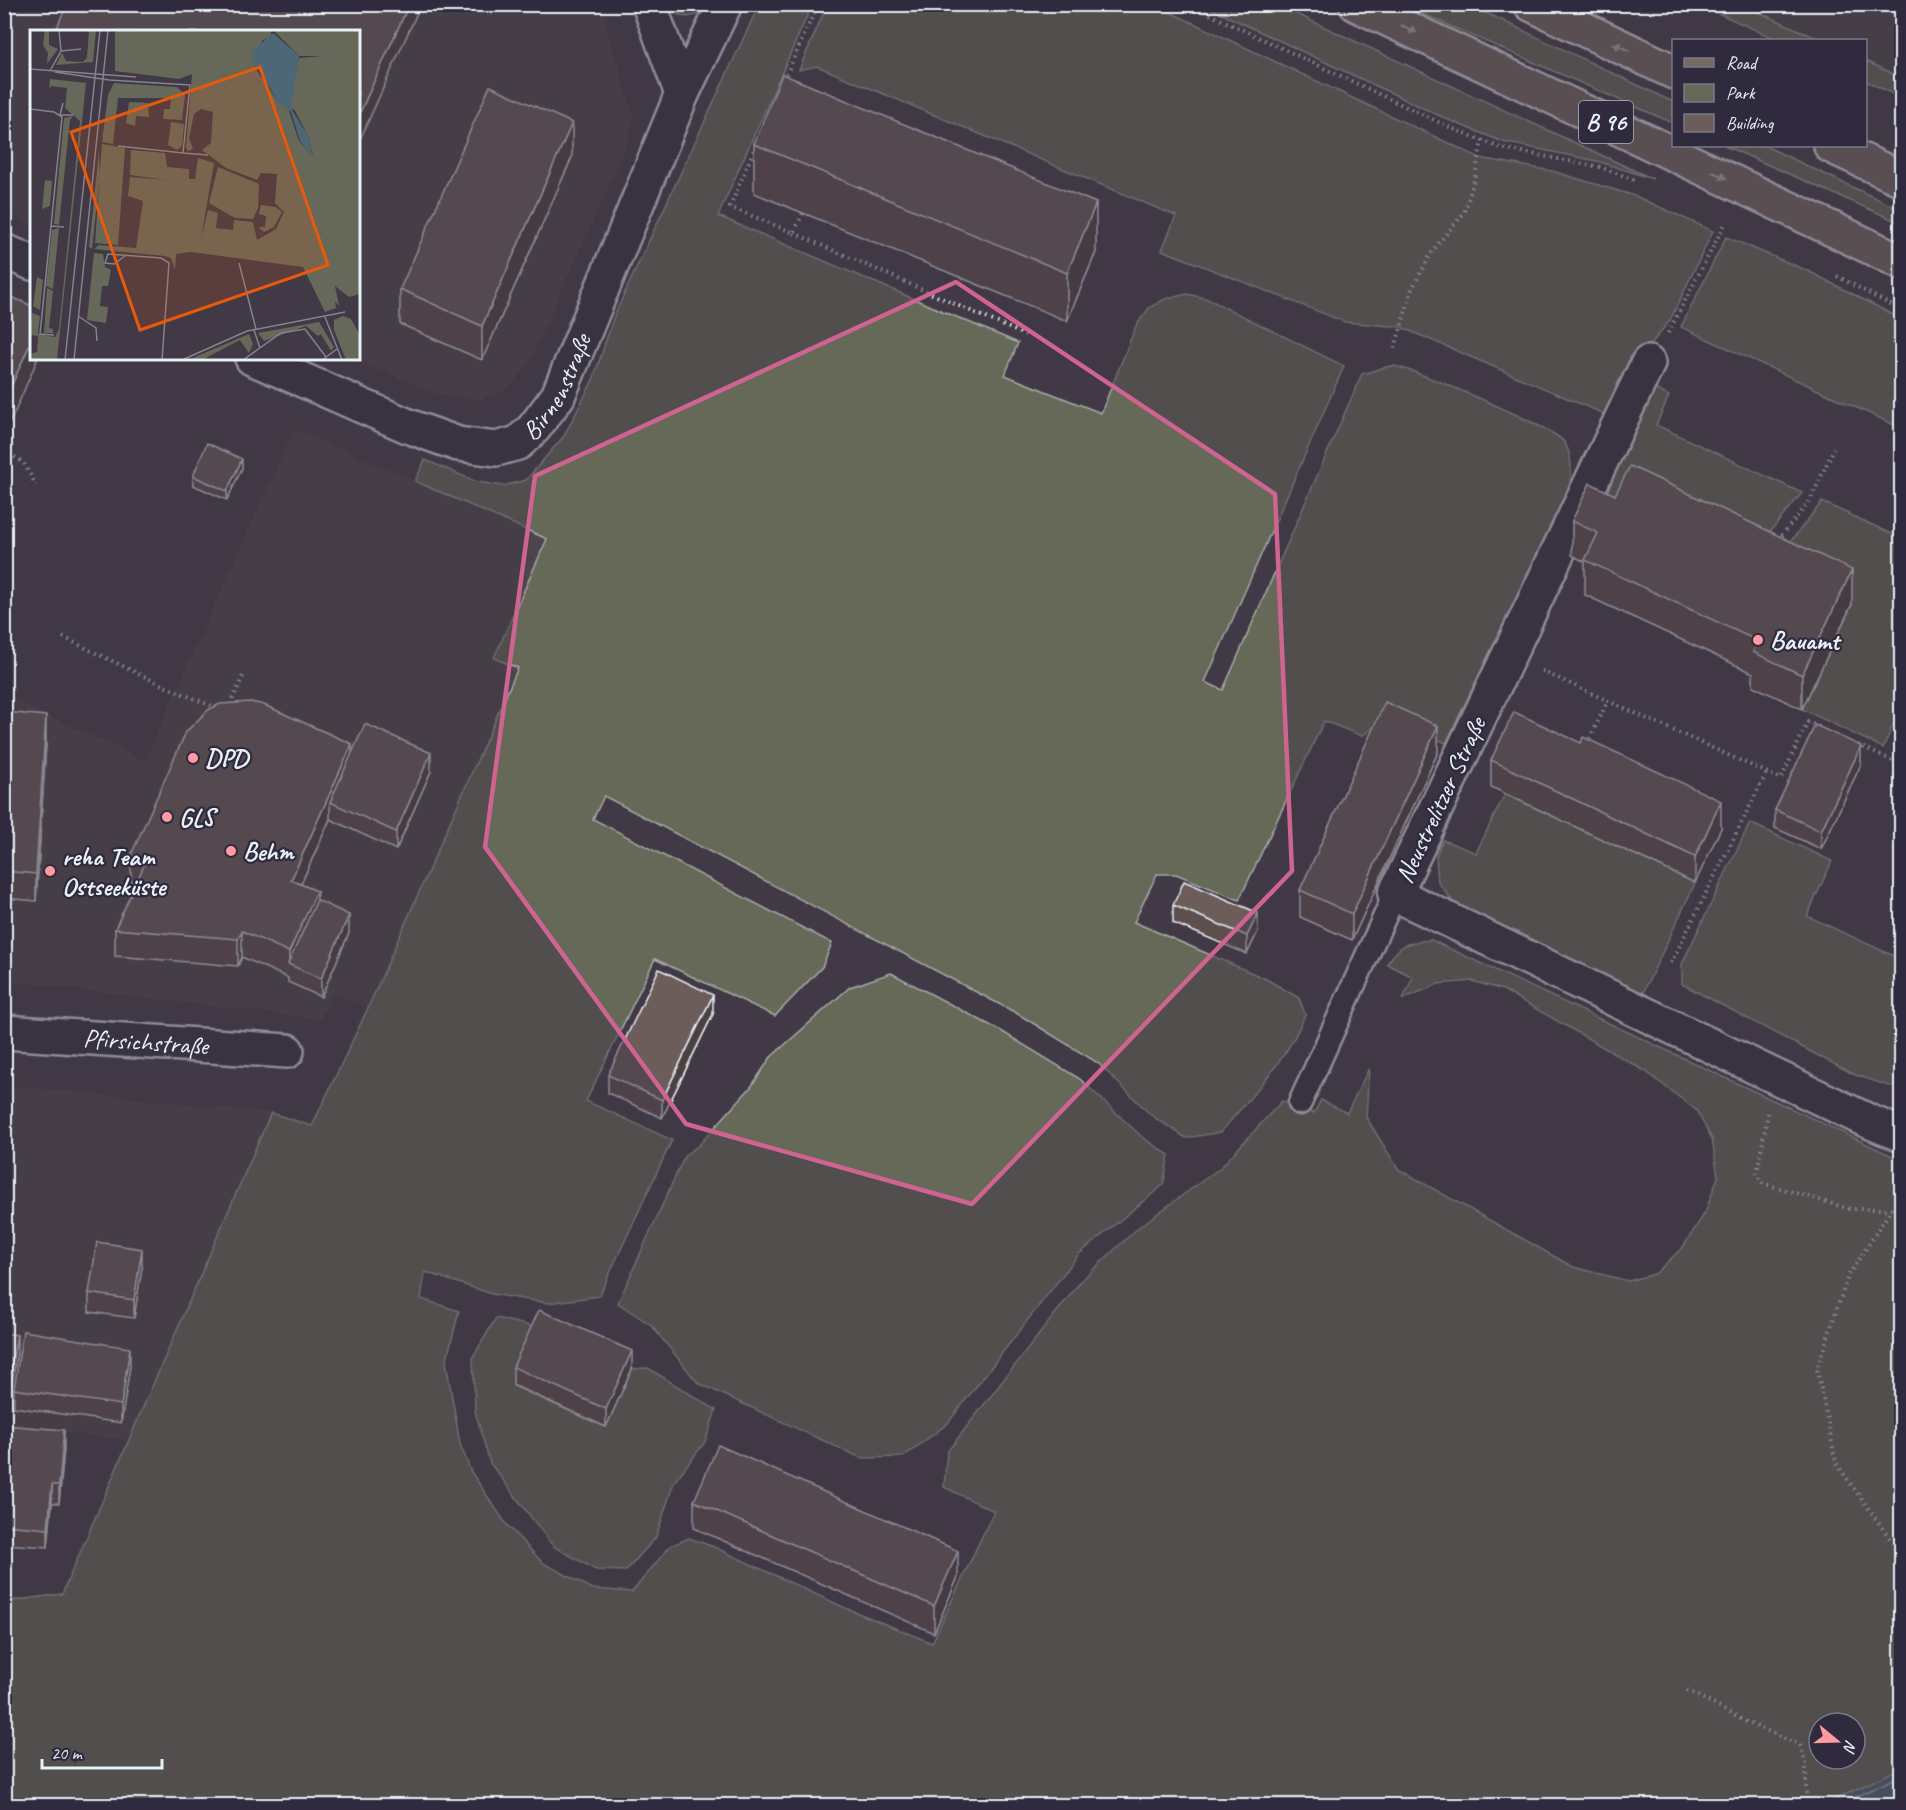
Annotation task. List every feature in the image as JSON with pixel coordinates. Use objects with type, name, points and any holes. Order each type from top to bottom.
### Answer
[{"type":"main road","name":"B 96","points":[[1356,4],[1902,262]]},
{"type":"main road","points":[[1531,4],[1672,71]]},
{"type":"main road","points":[[1833,147],[1902,179]]},
{"type":"street","points":[[649,4],[682,94]]},
{"type":"street","name":"Birnenstraße","points":[[257,360],[408,426],[458,444],[496,449],[518,443],[534,428],[558,396],[682,94],[725,4]]},
{"type":"street","points":[[4,251],[30,262]]},
{"type":"street","name":"Neustrelitzer Straße","points":[[1648,363],[1395,894],[1902,1135]]},
{"type":"street","name":"Pfirsichstraße","points":[[4,1032],[287,1051]]},
{"type":"lane","points":[[1300,1104],[1395,894]]},
{"type":"path","points":[[781,89],[818,4]]},
{"type":"path","points":[[1188,4],[1451,128],[1501,148],[1600,167],[1642,183]]},
{"type":"path","points":[[1395,348],[1412,289],[1433,250],[1464,213],[1475,177],[1482,140]]},
{"type":"path","points":[[758,142],[730,207],[1025,335]]},
{"type":"path","points":[[794,233],[803,213]]},
{"type":"path","points":[[1716,217],[1736,226]]},
{"type":"path","points":[[1648,363],[1674,324],[1726,222]]},
{"type":"path","points":[[1835,275],[1902,311]]},
{"type":"path","points":[[1775,544],[1810,501],[1834,448]]},
{"type":"path","points":[[4,451],[23,462],[36,485]]},
{"type":"path","points":[[63,637],[162,685],[227,712],[243,676]]},
{"type":"path","points":[[1508,656],[1781,779],[1808,722],[1829,732]]},
{"type":"path","points":[[1584,749],[1608,701]]},
{"type":"path","points":[[1850,741],[1902,765]]},
{"type":"path","points":[[1671,963],[1767,772]]},
{"type":"path","points":[[1770,1074],[1771,1095],[1757,1173],[1762,1183],[1850,1209],[1891,1209],[1902,1218]]},
{"type":"path","points":[[1902,1193],[1848,1276],[1817,1369],[1836,1463],[1891,1540],[1902,1551]]},
{"type":"path","points":[[1687,1690],[1744,1721],[1800,1745],[1806,1763],[1806,1802]]},
{"type":"highlighted area","points":[[956,282],[1275,494],[1292,871],[972,1204],[686,1124],[485,847],[535,476]]},
{"type":"shaded area","points":[[5,5],[602,5],[634,117],[627,144],[526,369],[505,390],[479,400],[439,394],[356,360],[360,360],[360,30],[30,30],[30,223],[5,212]]},
{"type":"shaded area","points":[[1700,5],[1901,5],[1901,98],[1867,81],[1867,39],[1776,39]]},
{"type":"shaded area","points":[[294,429],[548,539],[494,657],[518,668],[368,1008],[333,992],[320,1019],[5,980],[5,696],[145,761]]},
{"type":"shaded area","points":[[5,1085],[271,1113],[129,1440],[5,1426]]},
{"type":"green space","points":[[668,5],[712,5],[690,17],[678,14]]},
{"type":"green space","points":[[759,5],[812,5],[718,216],[1018,343],[1005,375],[1101,413],[1136,326],[1149,308],[1165,299],[1187,294],[1208,299],[1344,366],[1205,682],[1223,690],[1362,374],[1389,366],[1405,369],[1482,400],[1555,435],[1564,442],[1569,453],[1570,487],[1446,743],[1386,717],[1362,736],[1324,721],[1239,900],[1176,874],[1157,874],[1134,922],[1266,979],[1299,998],[1305,1014],[1290,1046],[1221,1132],[1186,1138],[1152,1116],[1098,1063],[1018,1014],[604,796],[593,819],[832,943],[822,967],[775,1016],[655,959],[586,1101],[672,1140],[599,1296],[548,1303],[492,1294],[425,1272],[421,1299],[459,1311],[446,1362],[460,1444],[471,1472],[506,1524],[543,1563],[593,1589],[632,1592],[670,1546],[689,1538],[714,1547],[843,1607],[932,1643],[994,1511],[944,1487],[947,1452],[1081,1281],[1139,1227],[1220,1168],[1282,1101],[1314,1113],[1321,1100],[1347,1113],[1369,1068],[1366,1117],[1398,1169],[1573,1267],[1628,1281],[1655,1274],[1683,1247],[1705,1213],[1718,1177],[1712,1139],[1696,1110],[1645,1071],[1503,990],[1472,981],[1438,984],[1403,999],[1413,977],[1387,964],[1405,945],[1431,940],[1901,1160],[1901,1768],[1823,1805],[5,1805],[4,1602],[62,1594],[271,1113],[312,1126],[368,1008],[518,668],[494,658],[547,539],[415,481],[425,460],[477,482],[503,486],[526,480],[564,436],[593,380],[614,316]]},
{"type":"green space","points":[[827,5],[1155,5],[1480,158],[1552,171],[1635,196],[1713,231],[1670,320],[1640,358],[1611,417],[1401,327],[1345,322],[1162,250],[1176,216],[817,66],[799,70]]},
{"type":"green space","points":[[1203,5],[1277,5],[1653,179],[1597,161],[1503,142],[1451,121]]},
{"type":"green space","points":[[1402,5],[1470,5],[1672,102],[1672,123]]},
{"type":"green space","points":[[1700,5],[1743,5],[1819,39],[1776,39]]},
{"type":"green space","points":[[1867,61],[1901,78],[1901,98],[1867,81]]},
{"type":"green space","points":[[1727,147],[1767,147],[1901,210],[1901,223]]},
{"type":"green space","points":[[1726,237],[1808,271],[1901,319],[1901,428],[1681,327]]},
{"type":"green space","points":[[1651,387],[1669,396],[1656,425],[1802,493],[1750,556],[1590,518]]},
{"type":"green space","points":[[1822,502],[1901,538],[1901,729],[1893,725],[1883,748],[1802,709],[1852,604],[1771,566]]},
{"type":"green space","points":[[1505,794],[1695,883],[1643,993],[1456,906],[1438,882],[1436,856],[1443,840],[1476,853]]},
{"type":"green space","points":[[1750,823],[1832,861],[1807,916],[1898,958],[1901,951],[1901,1085],[1889,1086],[1853,1074],[1682,984],[1682,964]]},
{"type":"green space","points":[[891,973],[1001,1031],[1080,1079],[1143,1138],[1169,1155],[1163,1185],[1079,1254],[947,1424],[903,1457],[861,1458],[698,1383],[651,1325],[618,1303],[685,1155],[699,1145],[751,1087],[771,1057],[850,987]]},
{"type":"green space","points":[[496,1318],[539,1328],[513,1386],[605,1427],[632,1369],[648,1368],[716,1410],[705,1442],[674,1482],[656,1537],[626,1571],[596,1570],[553,1546],[490,1463],[475,1411],[473,1357]]},
{"type":"water","points":[[1901,1768],[1901,1805],[1823,1805],[1833,1801]]},
{"type":"building","points":[[67,4],[409,4],[360,113],[360,30],[56,30]]},
{"type":"building","points":[[782,74],[1096,203],[1067,273],[754,144]]},
{"type":"building","points":[[490,86],[572,123],[482,326],[400,289]]},
{"type":"building","points":[[4,294],[30,305],[30,344],[10,389],[4,386]]},
{"type":"building","points":[[207,443],[242,459],[227,491],[193,476]]},
{"type":"building","name":"Bauamt","points":[[1630,466],[1852,570],[1802,675],[1753,652],[1758,641],[1585,560],[1598,533],[1572,521],[1590,483],[1615,495]]},
{"type":"building","name":"Behm","points":[[251,702],[264,705],[352,744],[291,880],[317,891],[289,952],[242,931],[238,939],[115,929],[146,861],[131,855],[186,732],[208,710],[220,704]]},
{"type":"building","points":[[1385,702],[1438,726],[1352,914],[1300,890]]},
{"type":"building","points":[[4,712],[46,716],[36,874],[4,871]]},
{"type":"building","points":[[1514,712],[1581,743],[1583,737],[1721,801],[1695,857],[1491,760]]},
{"type":"building","points":[[365,724],[431,753],[396,832],[330,802]]},
{"type":"building","points":[[1815,725],[1861,746],[1821,831],[1775,810]]},
{"type":"building","points":[[1184,881],[1258,913],[1247,936],[1173,905]]},
{"type":"building","points":[[317,900],[349,915],[321,979],[288,964]]},
{"type":"building","points":[[659,969],[713,995],[662,1100],[608,1075]]},
{"type":"building","points":[[97,1242],[142,1249],[134,1300],[89,1293]]},
{"type":"building","points":[[539,1310],[632,1351],[606,1409],[513,1367]]},
{"type":"building","points":[[23,1331],[130,1348],[121,1405],[14,1389]]},
{"type":"building","points":[[4,1333],[17,1335],[8,1387],[4,1386]]},
{"type":"building","points":[[4,1425],[64,1430],[59,1485],[52,1485],[48,1529],[4,1525]]},
{"type":"building","points":[[718,1445],[958,1551],[934,1606],[694,1501]]},
{"type":"place","name":"Bauamt","points":[[1758,640]]},
{"type":"place","name":"DPD","points":[[193,758]]},
{"type":"place","name":"GLS","points":[[167,817]]},
{"type":"place","name":"Behm","points":[[231,851]]},
{"type":"place","name":"reha Team Ostseeküste","points":[[50,871]]}]
